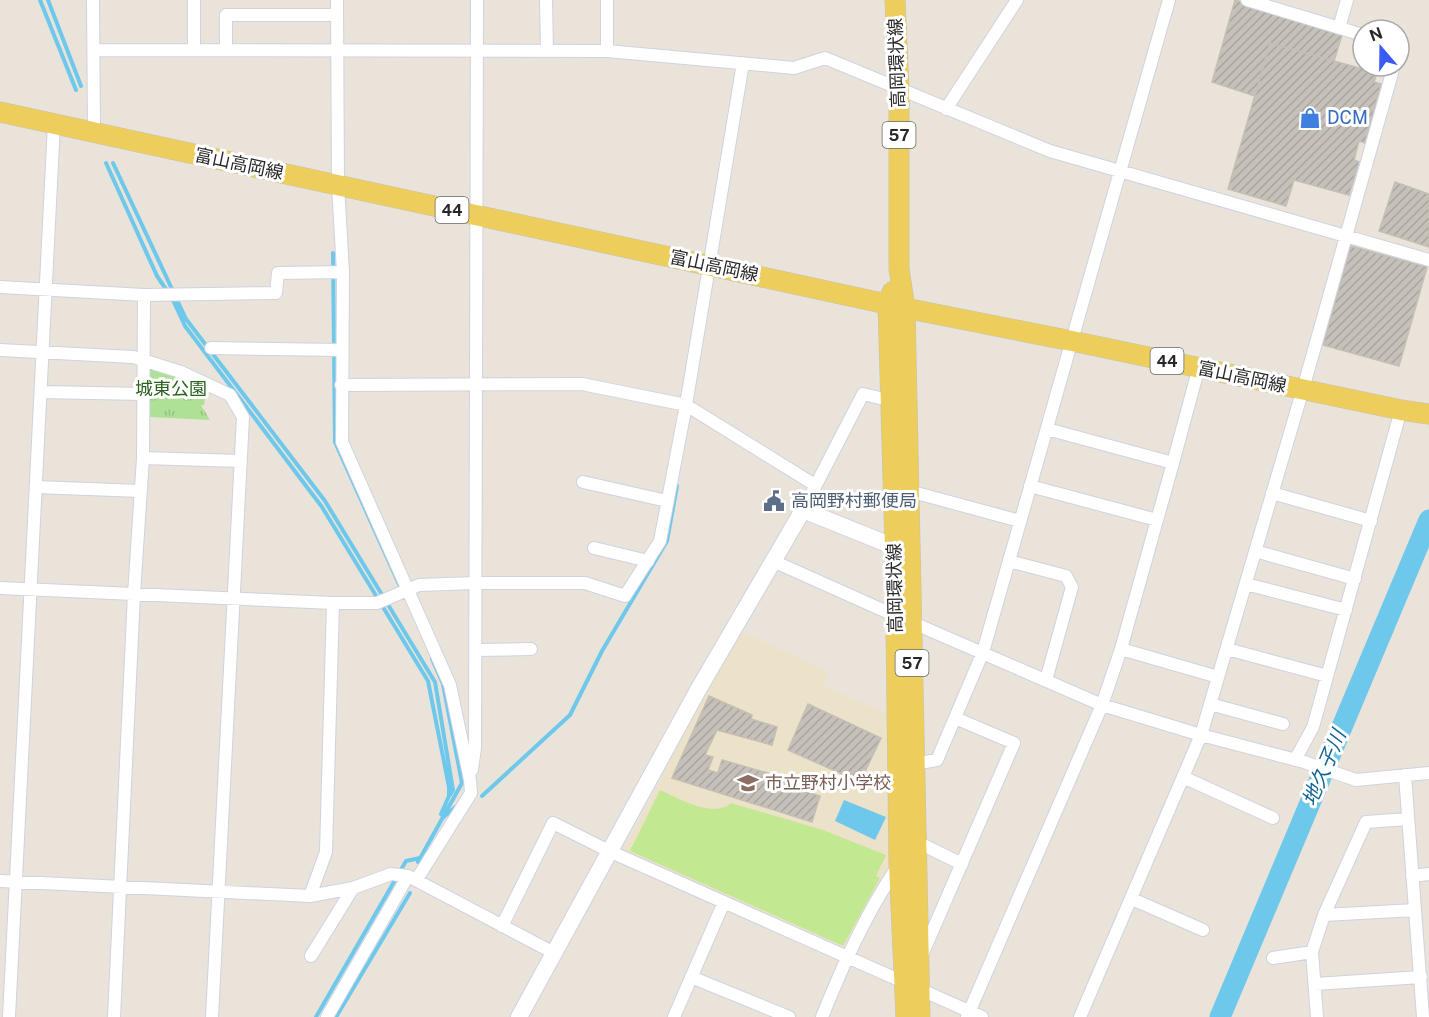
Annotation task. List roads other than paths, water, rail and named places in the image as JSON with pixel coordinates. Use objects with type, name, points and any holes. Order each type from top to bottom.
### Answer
[{"type":"main road","name":"高岡環状線","points":[[895,0],[899,89],[899,269],[892,401],[913,764],[918,962],[906,1017]]},
{"type":"main road","name":"富山高岡線","points":[[0,112],[897,306],[1429,414]]},
{"type":"main road","name":"高岡環状線","points":[[897,306],[909,491],[902,546]]},
{"type":"main road","name":"高岡環状線","points":[[904,619],[899,863],[912,987],[920,1017]]},
{"type":"street","points":[[93,0],[94,133]]},
{"type":"street","points":[[194,0],[194,50]]},
{"type":"street","points":[[327,1017],[413,878],[464,807],[471,793],[450,685],[395,594],[342,442],[342,350],[337,272],[337,0]]},
{"type":"street","points":[[470,780],[475,748],[476,650],[477,0]]},
{"type":"street","points":[[546,0],[547,50]]},
{"type":"street","points":[[607,0],[607,51]]},
{"type":"street","points":[[946,109],[1017,0]]},
{"type":"street","points":[[913,764],[937,760],[983,652],[1169,0]]},
{"type":"street","points":[[1247,0],[1351,32]]},
{"type":"street","points":[[1339,28],[1347,0]]},
{"type":"street","points":[[226,50],[226,15],[338,15]]},
{"type":"street","points":[[94,50],[607,51],[794,68],[825,58],[1050,151],[1429,260]]},
{"type":"street","points":[[0,588],[333,603],[395,594],[419,585],[585,583],[625,597],[660,541],[689,407],[708,264],[744,63]]},
{"type":"street","points":[[1080,1017],[1201,735],[1303,389],[1391,78]]},
{"type":"street","points":[[9,1017],[54,124]]},
{"type":"street","points":[[0,287],[144,296],[276,293],[278,273],[337,272]]},
{"type":"street","points":[[114,1017],[134,594],[143,458],[144,296]]},
{"type":"street","points":[[211,348],[342,350]]},
{"type":"street","points":[[0,350],[133,357],[145,360],[181,372],[230,395],[243,417],[212,1017]]},
{"type":"street","points":[[968,1014],[1102,705],[1121,649],[1199,367]]},
{"type":"street","points":[[341,386],[582,384],[689,407],[815,484]]},
{"type":"street","points":[[41,392],[144,394]]},
{"type":"street","points":[[519,1017],[698,690],[803,510],[863,394],[892,401]]},
{"type":"street","points":[[1300,761],[1313,727],[1401,410]]},
{"type":"street","points":[[1047,429],[1173,462]]},
{"type":"street","points":[[143,458],[241,461]]},
{"type":"street","points":[[583,482],[667,501]]},
{"type":"street","points":[[1030,486],[1157,520]]},
{"type":"street","points":[[36,487],[140,491]]},
{"type":"street","points":[[909,491],[1020,521]]},
{"type":"street","points":[[1272,493],[1371,520]]},
{"type":"street","points":[[803,510],[902,546]]},
{"type":"street","points":[[594,548],[648,561]]},
{"type":"street","points":[[1255,551],[1355,579]]},
{"type":"street","points":[[773,561],[1102,705],[1201,735],[1300,761],[1356,780],[1429,774]]},
{"type":"street","points":[[1009,561],[1066,576],[1072,586],[1046,680]]},
{"type":"street","points":[[1246,584],[1346,610]]},
{"type":"street","points":[[310,896],[326,852],[333,603]]},
{"type":"street","points":[[476,650],[531,649]]},
{"type":"street","points":[[1121,649],[1218,677]]},
{"type":"street","points":[[1227,649],[1327,676]]},
{"type":"street","points":[[1210,704],[1283,724]]},
{"type":"street","points":[[918,962],[1014,743],[955,718]]},
{"type":"street","points":[[1405,775],[1423,1017]]},
{"type":"street","points":[[1184,777],[1273,818]]},
{"type":"street","points":[[1317,1017],[1312,952],[1324,915],[1366,822],[1408,819]]},
{"type":"street","points":[[502,926],[553,823],[609,851],[968,1014],[982,1017]]},
{"type":"street","points":[[915,841],[962,864]]},
{"type":"street","points":[[822,1017],[846,957],[885,884],[899,863]]},
{"type":"street","points":[[0,881],[310,896],[352,888],[391,874],[413,878],[554,953]]},
{"type":"street","points":[[1412,876],[1429,874]]},
{"type":"street","points":[[311,956],[352,888]]},
{"type":"street","points":[[1132,899],[1203,930]]},
{"type":"street","points":[[674,1017],[724,902]]},
{"type":"street","points":[[1324,915],[1415,910]]},
{"type":"street","points":[[1273,958],[1312,952]]},
{"type":"street","points":[[691,977],[789,1017]]},
{"type":"street","points":[[1315,984],[1421,977]]},
{"type":"water","points":[[844,800],[886,817],[875,840],[835,821]]},
{"type":"waterway","points":[[40,0],[76,90]]},
{"type":"waterway","points":[[48,0],[81,86]]},
{"type":"waterway","points":[[106,163],[157,276],[172,298],[185,326],[322,507],[428,681],[449,787],[449,796],[441,814],[444,817]]},
{"type":"waterway","points":[[113,163],[186,319],[325,501],[435,682],[453,790],[450,795]]},
{"type":"waterway","points":[[333,253],[335,442],[402,591]]},
{"type":"waterway","points":[[482,796],[570,715],[602,651],[667,541],[677,486]]},
{"type":"waterway","name":"地久子川","points":[[1220,1017],[1429,520]]},
{"type":"waterway","points":[[418,862],[462,783],[443,684],[432,659]]},
{"type":"waterway","points":[[446,815],[459,804]]},
{"type":"waterway","points":[[316,1017],[406,861],[420,858]]},
{"type":"waterway","points":[[336,1017],[410,893]]},
{"type":"place","name":"DCM","points":[[1310,118]]},
{"type":"place","name":"高岡野村郵便局","points":[[774,501]]},
{"type":"place","name":"市立野村小学校","points":[[748,783]]},
{"type":"park label","name":"城東公園","points":[[171,389]]}]
